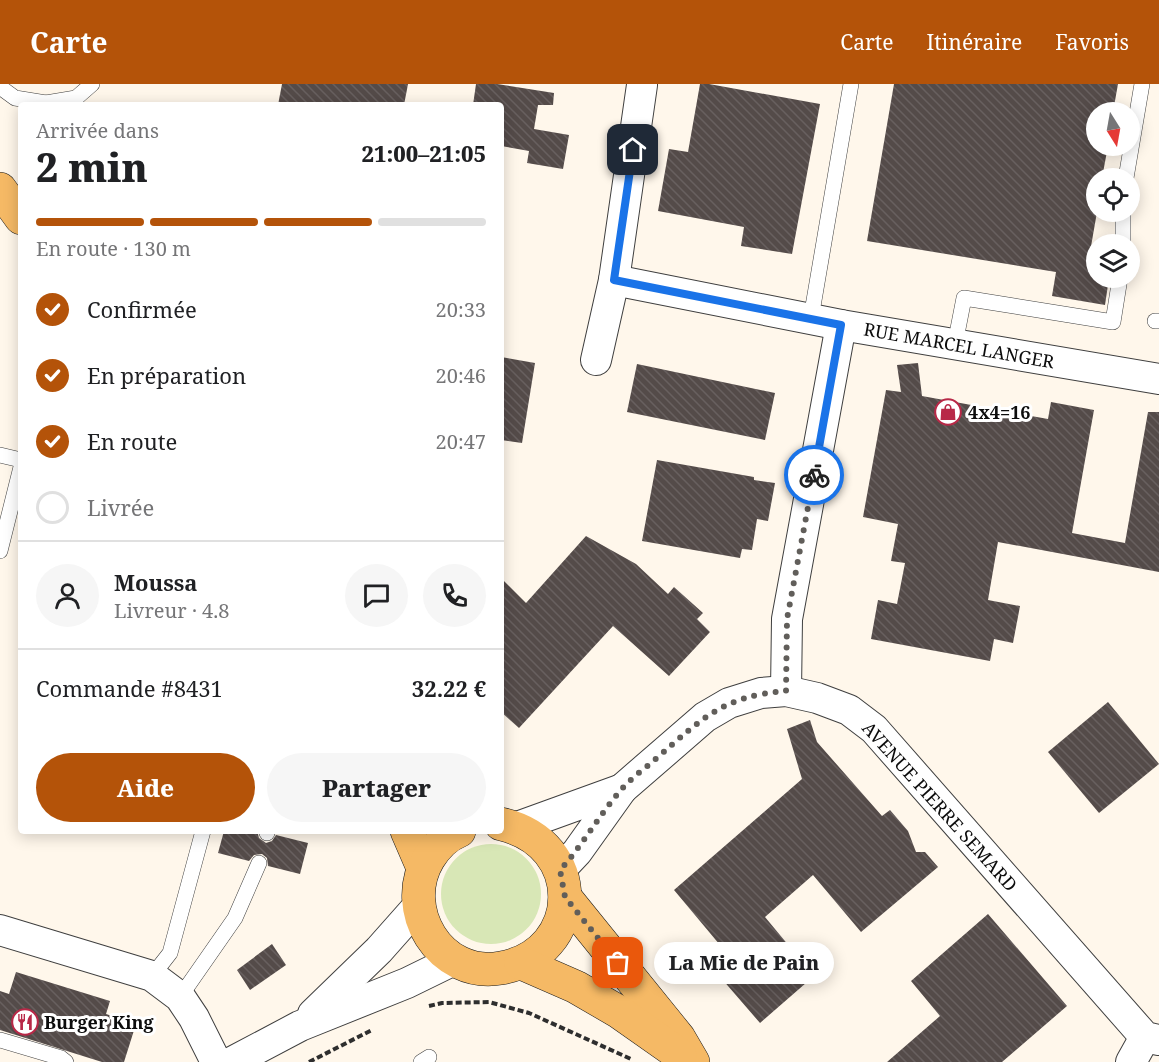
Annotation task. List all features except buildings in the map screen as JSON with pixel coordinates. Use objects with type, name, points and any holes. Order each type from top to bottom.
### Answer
[{"type":"main road","points":[[0,189],[18,214]]},
{"type":"main road","points":[[509,825],[535,837],[550,852],[562,883],[673,1030],[677,1058]]},
{"type":"main road","points":[[408,834],[423,868]]},
{"type":"main road","points":[[455,834],[435,848],[423,868],[418,887],[418,906],[424,927],[437,946],[454,960],[476,968],[499,969],[521,963],[536,954],[548,943],[563,914],[562,883]]},
{"type":"main road","points":[[521,963],[576,987],[619,1012],[677,1058]]},
{"type":"street","points":[[596,360],[614,280],[642,85]]},
{"type":"street","points":[[614,280],[841,325]]},
{"type":"street","name":"RUE MARCEL LANGER","points":[[786,691],[787,619],[841,325],[1159,379]]},
{"type":"street","name":"AVENUE PIERRE SEMARD","points":[[562,883],[577,852],[622,789],[705,717],[729,703],[761,693],[786,691],[818,698],[849,710],[874,729],[1145,1046]]},
{"type":"street","name":"AVENUE PIERRE SEMARD","points":[[509,825],[622,789]]},
{"type":"street","points":[[300,1026],[379,950],[418,906]]},
{"type":"street","points":[[0,930],[152,976],[180,997],[194,1018],[216,1062]]},
{"type":"street","points":[[232,1062],[300,1026],[407,983],[454,960]]},
{"type":"lane","points":[[52,102],[76,98],[92,84]]},
{"type":"lane","points":[[811,318],[851,84]]},
{"type":"lane","points":[[1128,168],[1142,84]]},
{"type":"lane","points":[[0,87],[15,98],[40,102]]},
{"type":"lane","points":[[955,344],[964,298],[1113,322],[1118,288]]},
{"type":"lane","points":[[0,455],[18,459]]},
{"type":"lane","points":[[0,551],[18,479]]},
{"type":"lane","points":[[152,976],[170,953],[202,834]]},
{"type":"lane","points":[[180,997],[235,918],[259,863]]},
{"type":"lane","points":[[0,1040],[61,1058],[66,1062]]},
{"type":"path","points":[[425,1007],[442,1003],[489,1002],[528,1013],[638,1062]]},
{"type":"path","points":[[309,1062],[372,1030]]},
{"type":"green space","points":[[491,844],[510,848],[527,858],[537,875],[541,894],[537,913],[527,930],[510,940],[491,944],[472,940],[455,930],[445,913],[441,894],[445,875],[455,858],[472,848]]},
{"type":"way so far","points":[[618,963],[565,897],[560,870],[577,852],[622,789],[705,717],[729,703],[761,693],[786,691],[787,619],[814,475]]},
{"type":"place","name":"4x4=16","points":[[948,412]]},
{"type":"place","name":"La Mie de Pain","points":[[618,963]]},
{"type":"place","name":"Burger King","points":[[25,1022]]},
{"type":"route","points":[[633,150],[614,280],[841,325],[814,475]]}]
